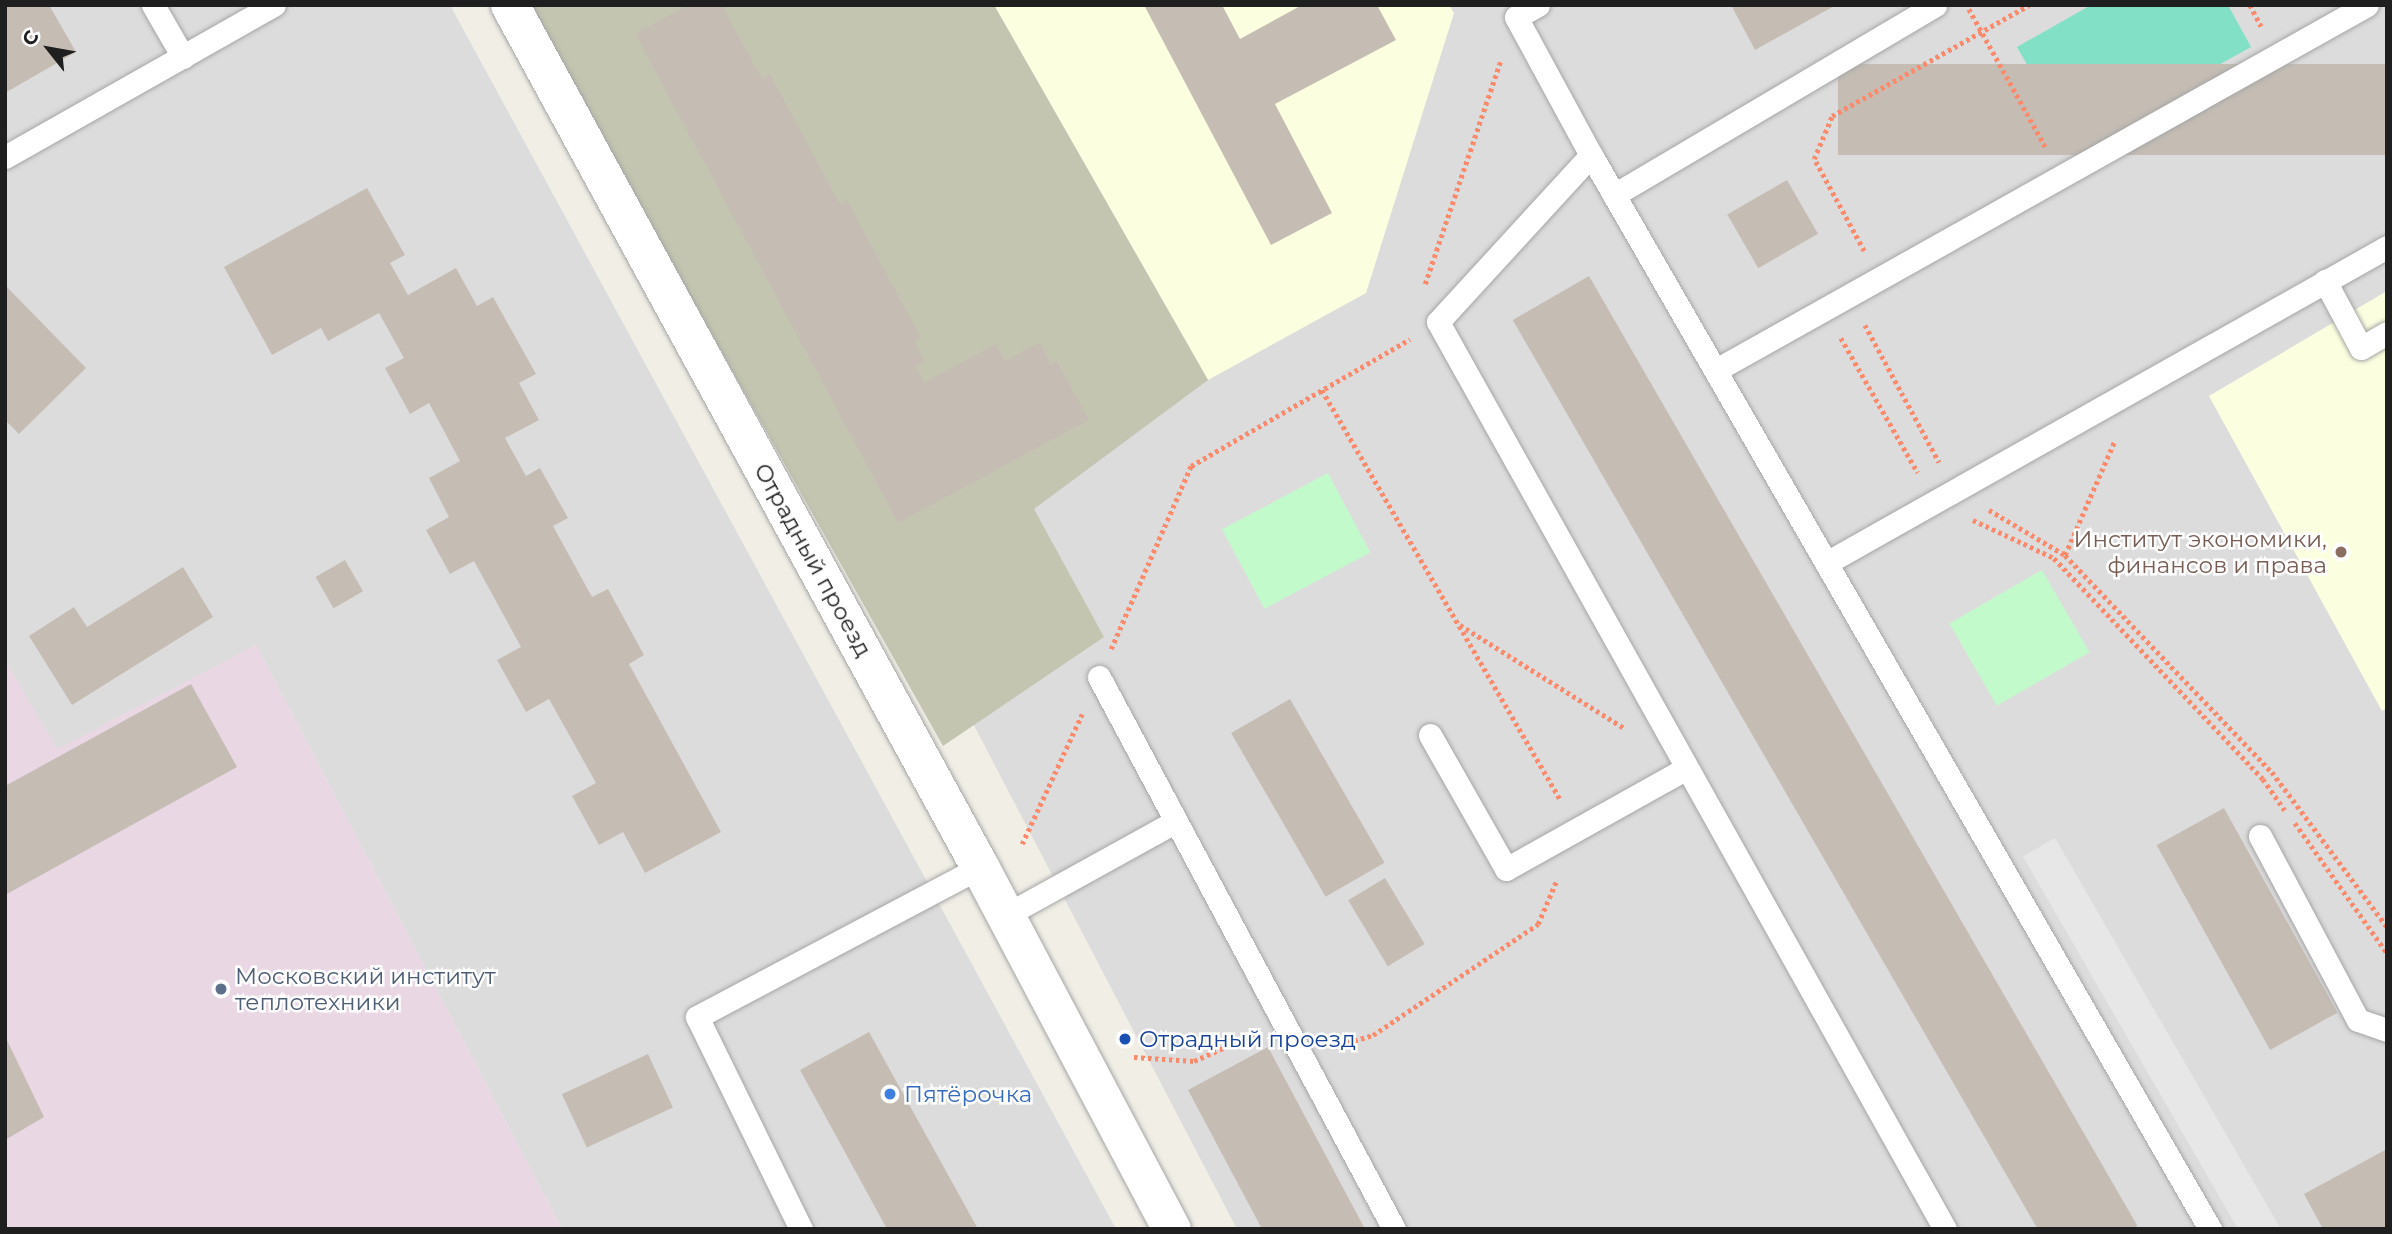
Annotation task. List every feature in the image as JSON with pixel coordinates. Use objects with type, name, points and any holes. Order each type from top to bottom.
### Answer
[{"type":"street","name":"Отрадный проезд","points":[[510,5],[1006,915],[1172,1229]]},
{"type":"lane","points":[[153,5],[183,57]]},
{"type":"lane","points":[[5,156],[274,5]]},
{"type":"lane","points":[[1538,5],[1516,17],[1591,155],[1828,562],[2210,1229]]},
{"type":"lane","points":[[1614,195],[1935,5]]},
{"type":"lane","points":[[1716,370],[2367,5]]},
{"type":"lane","points":[[1591,155],[1438,322],[1945,1229]]},
{"type":"lane","points":[[1828,562],[2387,247]]},
{"type":"lane","points":[[2325,281],[2361,348],[2387,333]]},
{"type":"lane","points":[[1099,677],[1394,1229]]},
{"type":"lane","points":[[1430,735],[1506,869],[1688,768]]},
{"type":"lane","points":[[1006,915],[1176,821]]},
{"type":"lane","points":[[2260,836],[2358,1020],[2387,1030]]},
{"type":"lane","points":[[801,1229],[697,1017],[980,867]]},
{"type":"path","points":[[1967,5],[2062,177]]},
{"type":"path","points":[[1879,280],[1814,159],[1832,116],[2029,5]]},
{"type":"path","points":[[1423,289],[1516,17]]},
{"type":"path","points":[[1850,296],[1955,490],[2065,555],[2272,772],[2387,927]]},
{"type":"path","points":[[1825,310],[1935,501],[2054,558],[2263,779],[2387,953]]},
{"type":"path","points":[[1022,844],[1099,677],[1191,466],[1438,322]]},
{"type":"path","points":[[1406,341],[1410,328]]},
{"type":"path","points":[[2065,555],[2138,387]]},
{"type":"path","points":[[1303,1057],[1373,1035],[1538,924],[1577,830],[1322,390]]},
{"type":"path","points":[[1458,624],[1630,732]]},
{"type":"path","points":[[1134,1057],[1194,1061],[1284,1021]]},
{"type":"shaded area","points":[[5,5],[450,5],[1116,1229],[562,1229],[256,645],[57,750],[5,660]]},
{"type":"shaded area","points":[[527,5],[994,5],[1208,380],[1034,509],[1104,637],[943,746]]},
{"type":"shaded area","points":[[575,5],[2387,5],[2387,1229],[1237,1229],[967,712]]},
{"type":"shaded area","points":[[994,5],[1449,5],[1454,13],[1366,293],[1208,380]]},
{"type":"shaded area","name":"Институт экономики, финансов и права","points":[[2387,291],[2387,708],[2382,711],[2209,396]]},
{"type":"shaded area","name":"Московский институт теплотехники","points":[[256,645],[562,1229],[5,1229],[5,660],[57,749]]},
{"type":"shaded area","points":[[2055,838],[2280,1229],[2238,1229],[2023,856]]},
{"type":"green space","points":[[2091,5],[2228,5],[2251,47],[2073,146],[2017,47]]},
{"type":"green space","points":[[1328,473],[1370,552],[1264,609],[1222,529]]},
{"type":"green space","points":[[2042,570],[2090,652],[1997,706],[1949,624]]},
{"type":"building","points":[[5,5],[49,5],[76,52],[5,93]]},
{"type":"building","points":[[688,5],[722,5],[762,79],[770,74],[840,204],[847,200],[921,338],[914,341],[925,362],[916,367],[925,382],[996,344],[1005,361],[1040,342],[1051,364],[1057,361],[1089,420],[898,523],[635,34]]},
{"type":"building","points":[[1144,5],[1222,5],[1240,39],[1302,5],[1377,5],[1396,40],[1275,104],[1332,213],[1271,245]]},
{"type":"building","points":[[1731,5],[1836,5],[1755,50]]},
{"type":"building","points":[[1838,64],[2387,64],[2387,155],[1838,155]]},
{"type":"building","points":[[1787,180],[1818,234],[1758,268],[1727,214]]},
{"type":"building","points":[[367,188],[405,255],[390,263],[408,295],[456,268],[477,306],[493,297],[536,374],[519,383],[539,420],[505,438],[526,476],[540,468],[568,518],[553,526],[592,597],[608,589],[644,655],[629,664],[721,832],[645,873],[623,832],[599,845],[572,796],[596,783],[549,699],[526,712],[497,660],[521,647],[474,561],[450,574],[426,530],[449,517],[429,478],[460,461],[429,403],[410,414],[385,368],[404,358],[379,313],[328,341],[321,328],[272,355],[224,267]]},
{"type":"building","points":[[1589,276],[2138,1226],[2132,1229],[2038,1229],[1513,320]]},
{"type":"building","points":[[5,285],[86,368],[19,434],[5,420]]},
{"type":"building","points":[[345,560],[363,591],[334,608],[316,577]]},
{"type":"building","points":[[183,567],[213,617],[72,705],[29,636],[74,607],[87,627]]},
{"type":"building","points":[[191,684],[237,767],[5,895],[5,786]]},
{"type":"building","points":[[1290,699],[1384,863],[1326,897],[1231,733]]},
{"type":"building","points":[[2224,808],[2337,1013],[2270,1050],[2157,845]]},
{"type":"building","points":[[1385,878],[1425,944],[1388,966],[1348,900]]},
{"type":"building","points":[[869,1032],[978,1229],[887,1229],[800,1070]]},
{"type":"building","points":[[5,1036],[44,1117],[5,1140]]},
{"type":"building","points":[[1268,1047],[1365,1229],[1262,1229],[1188,1090]]},
{"type":"building","points":[[648,1054],[673,1107],[587,1148],[562,1094]]},
{"type":"building","points":[[2387,1149],[2387,1229],[2323,1229],[2304,1194]]},
{"type":"place","name":"Институт экономики, финансов и права","points":[[2341,552]]},
{"type":"place","name":"Московский институт теплотехники","points":[[221,989]]},
{"type":"place","name":"Отрадный проезд","points":[[1125,1039]]},
{"type":"place","name":"Пятёрочка","points":[[890,1094]]}]
